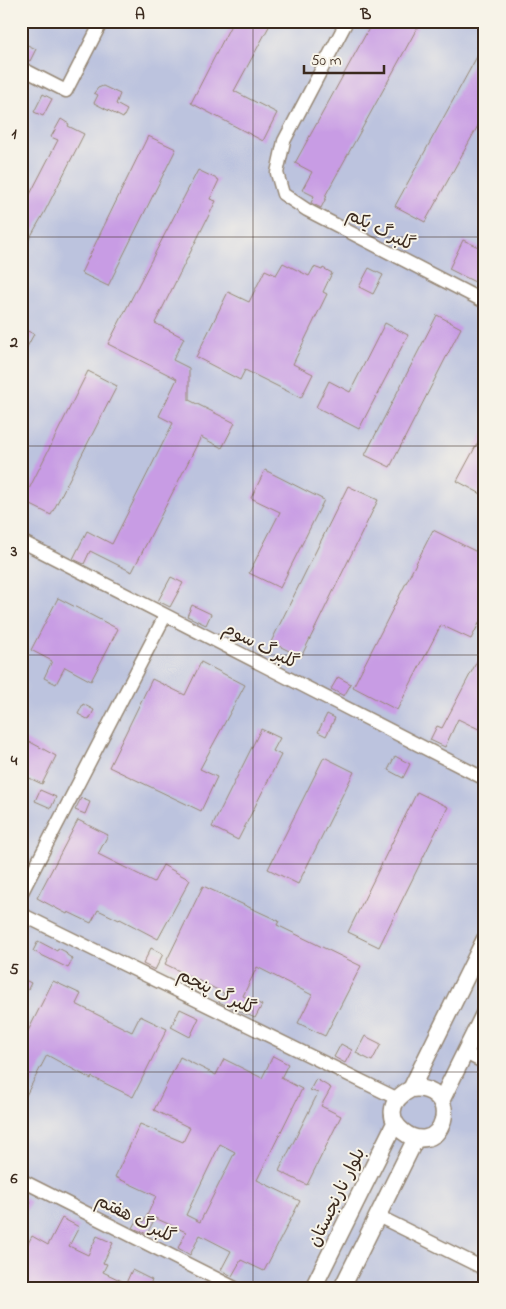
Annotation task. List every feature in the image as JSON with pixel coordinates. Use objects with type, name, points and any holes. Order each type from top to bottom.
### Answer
[{"type":"street","points":[[21,68],[66,90],[102,21]]},
{"type":"street","name":"گلبرگ یکم","points":[[347,21],[284,140],[277,173],[283,194],[307,210],[485,302]]},
{"type":"street","name":"گلبرگ سوم","points":[[21,541],[485,779]]},
{"type":"street","points":[[21,894],[165,616]]},
{"type":"street","name":"گلبرگ پنجم","points":[[21,914],[404,1094]]},
{"type":"street","name":"بلوار نارنجستان","points":[[313,1288],[395,1123],[394,1107],[404,1094],[485,939]]},
{"type":"street","points":[[441,1101],[485,1012]]},
{"type":"street","points":[[465,1053],[485,1063]]},
{"type":"street","points":[[395,1123],[404,1134],[416,1138],[424,1138],[437,1130],[444,1116],[441,1101],[431,1092],[418,1088],[404,1094]]},
{"type":"street","points":[[342,1288],[416,1138]]},
{"type":"street","name":"گلبرگ هفتم","points":[[21,1180],[235,1288]]},
{"type":"street","points":[[378,1216],[485,1269]]},
{"type":"shaded area","points":[[21,21],[485,21],[485,1288],[21,1288]]},
{"type":"building","points":[[233,21],[272,21],[234,91],[277,113],[263,141],[191,103]]},
{"type":"building","points":[[373,21],[421,21],[325,196],[327,196],[321,208],[311,203],[314,196],[302,190],[312,172],[295,163]]},
{"type":"building","points":[[21,42],[36,49],[30,61],[21,57]]},
{"type":"building","points":[[485,42],[485,113],[425,222],[395,206]]},
{"type":"building","points":[[103,86],[120,94],[116,104],[127,110],[123,118],[94,103],[98,95],[94,93]]},
{"type":"building","points":[[43,94],[52,99],[43,116],[34,112]]},
{"type":"building","points":[[61,119],[69,124],[68,126],[84,134],[28,241],[21,238],[21,217],[28,205],[25,204],[58,140],[51,137]]},
{"type":"building","points":[[148,136],[176,149],[108,286],[81,273]]},
{"type":"building","points":[[198,170],[219,180],[210,199],[216,201],[155,323],[184,338],[173,360],[189,368],[189,400],[235,423],[222,448],[201,437],[132,572],[90,551],[84,564],[73,559],[87,531],[112,544],[173,423],[159,416],[177,379],[108,344]]},
{"type":"building","points":[[463,240],[485,250],[485,287],[449,269]]},
{"type":"building","points":[[283,263],[309,276],[314,267],[322,270],[323,268],[332,273],[323,292],[327,294],[293,364],[313,374],[301,398],[245,370],[240,380],[196,357],[228,292],[249,302],[265,270],[276,275]]},
{"type":"building","points":[[369,268],[383,275],[373,294],[359,287]]},
{"type":"building","points":[[437,315],[461,328],[390,467],[365,455]]},
{"type":"building","points":[[385,323],[408,335],[359,429],[316,407],[329,381],[350,392]]},
{"type":"building","points":[[21,328],[34,334],[21,358]]},
{"type":"building","points":[[88,371],[117,386],[51,515],[23,501]]},
{"type":"building","points":[[485,429],[485,496],[457,481]]},
{"type":"building","points":[[265,470],[324,500],[280,588],[249,573],[280,512],[251,498]]},
{"type":"building","points":[[348,486],[378,500],[301,657],[271,642]]},
{"type":"building","points":[[433,530],[485,556],[485,612],[471,639],[441,625],[397,710],[353,687]]},
{"type":"building","points":[[171,577],[183,583],[170,607],[158,601]]},
{"type":"building","points":[[58,598],[118,629],[91,681],[65,667],[56,684],[44,678],[52,661],[31,650]]},
{"type":"building","points":[[192,605],[211,614],[206,625],[187,616]]},
{"type":"building","points":[[485,646],[485,732],[458,719],[445,747],[430,740],[437,726],[442,728]]},
{"type":"building","points":[[201,662],[245,685],[200,769],[217,777],[201,811],[109,767],[152,679],[185,695]]},
{"type":"building","points":[[338,677],[351,684],[344,696],[331,689]]},
{"type":"building","points":[[83,704],[94,710],[89,720],[78,714]]},
{"type":"building","points":[[327,714],[335,718],[326,736],[318,732]]},
{"type":"building","points":[[261,729],[280,738],[273,751],[281,755],[238,840],[212,827]]},
{"type":"building","points":[[21,737],[56,756],[42,784],[21,774]]},
{"type":"building","points":[[395,756],[410,764],[403,778],[388,770]]},
{"type":"building","points":[[324,757],[354,772],[298,884],[268,869]]},
{"type":"building","points":[[40,790],[56,797],[51,808],[35,801]]},
{"type":"building","points":[[417,792],[448,807],[379,947],[348,932]]},
{"type":"building","points":[[81,798],[90,802],[85,814],[75,810]]},
{"type":"building","points":[[78,820],[108,835],[98,854],[154,882],[163,865],[190,880],[158,939],[98,910],[91,923],[68,912],[67,914],[37,898]]},
{"type":"building","points":[[203,886],[279,921],[277,925],[361,966],[325,1036],[298,1023],[312,995],[257,967],[243,996],[262,1005],[255,1018],[219,1002],[224,993],[165,964]]},
{"type":"building","points":[[38,941],[57,951],[58,948],[66,952],[73,959],[68,968],[33,951]]},
{"type":"building","points":[[151,948],[163,954],[155,970],[143,964]]},
{"type":"building","points":[[21,978],[31,983],[21,1003]]},
{"type":"building","points":[[53,981],[81,994],[76,1004],[132,1032],[140,1016],[167,1029],[133,1097],[92,1077],[91,1079],[47,1055],[21,1105],[21,1045]]},
{"type":"building","points":[[180,1009],[199,1018],[190,1037],[171,1027]]},
{"type":"building","points":[[365,1036],[381,1044],[372,1061],[356,1053]]},
{"type":"building","points":[[341,1044],[352,1050],[345,1063],[334,1057]]},
{"type":"building","points":[[273,1056],[288,1064],[281,1078],[302,1089],[257,1180],[300,1201],[264,1271],[241,1260],[232,1276],[221,1270],[231,1251],[200,1235],[190,1255],[178,1248],[186,1232],[155,1218],[147,1234],[133,1228],[138,1219],[144,1222],[156,1196],[115,1177],[140,1124],[183,1142],[190,1128],[154,1110],[180,1057],[216,1075],[224,1059],[262,1078]],"holes":[[[220,1144],[235,1152],[200,1222],[186,1215]]]},
{"type":"building","points":[[316,1079],[331,1088],[321,1106],[341,1116],[307,1185],[279,1171],[318,1093],[310,1090]]},
{"type":"building","points":[[21,1197],[31,1202],[21,1220]]},
{"type":"building","points":[[62,1218],[79,1227],[69,1246],[88,1255],[97,1236],[113,1243],[103,1263],[107,1264],[103,1272],[126,1283],[132,1270],[152,1280],[148,1288],[21,1288],[21,1256],[32,1236],[48,1245]]}]
